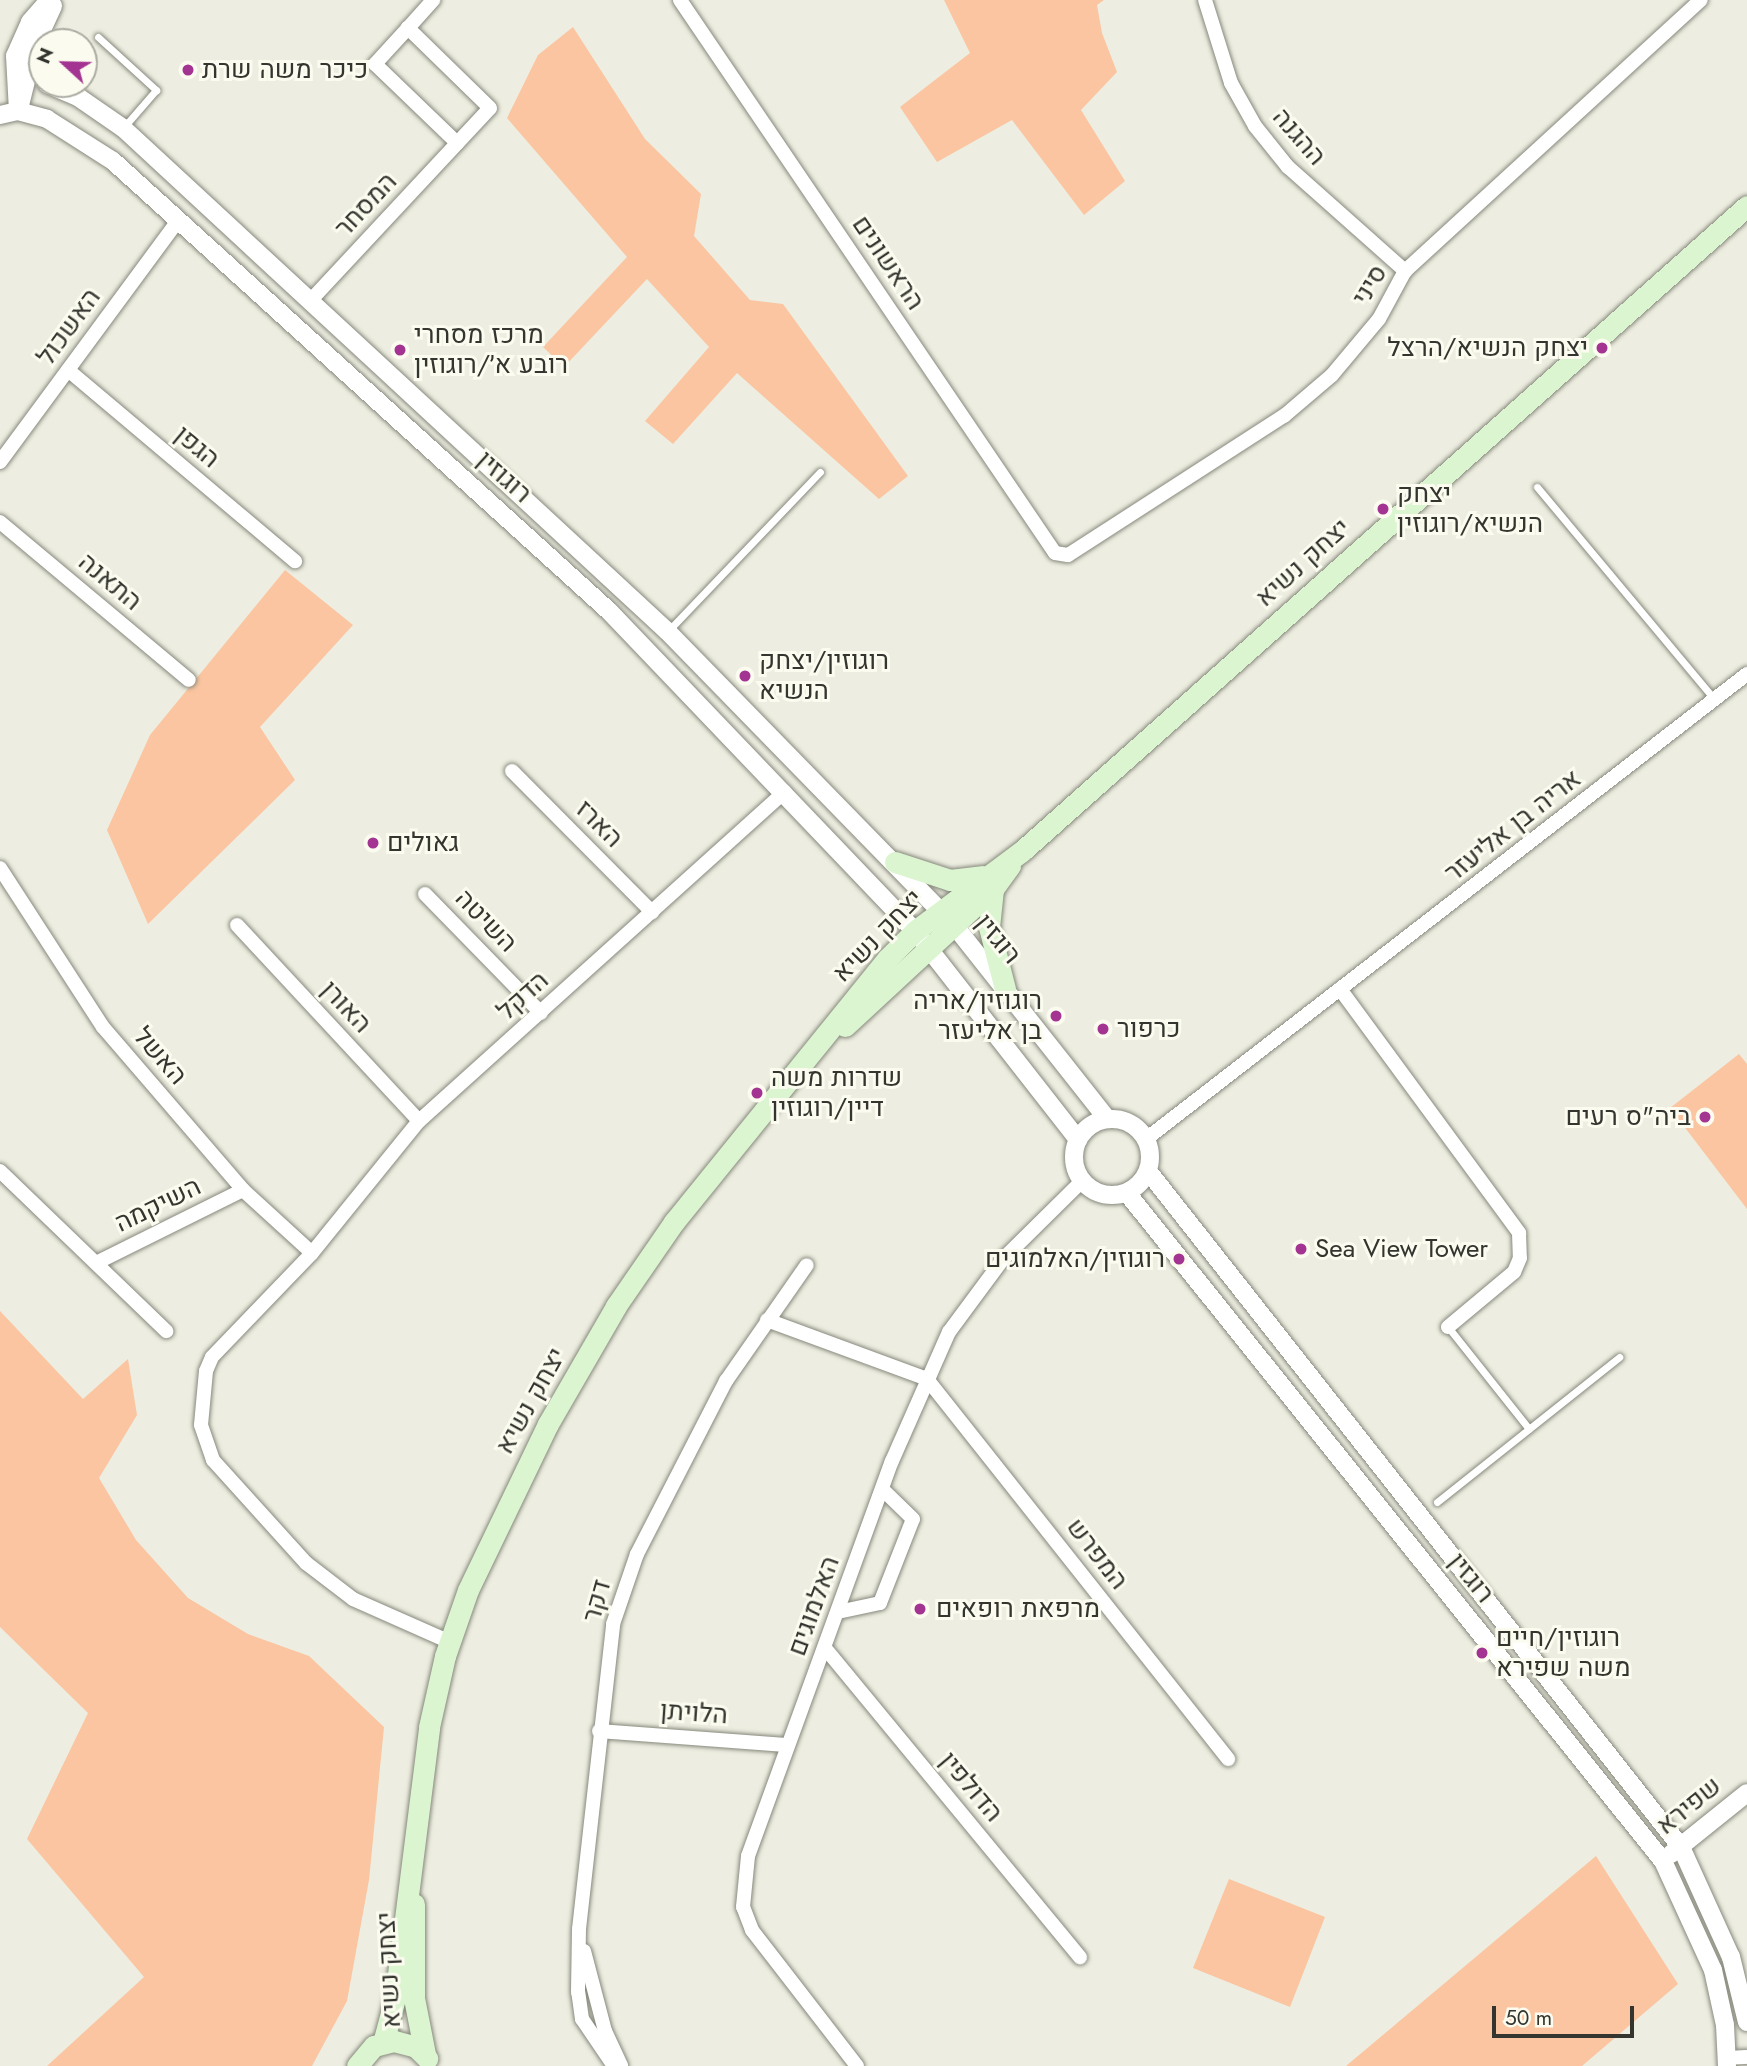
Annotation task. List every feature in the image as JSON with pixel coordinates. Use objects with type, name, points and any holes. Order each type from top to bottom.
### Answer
[{"type":"main road","name":"יצחק נשיא","points":[[383,2043],[395,1998],[412,1840],[429,1727],[450,1642],[468,1590],[519,1483],[616,1306],[738,1139],[915,931],[947,918],[1747,206]]},
{"type":"main road","points":[[895,862],[950,880],[988,882],[989,926],[1005,989]]},
{"type":"main road","name":"יצחק נשיא","points":[[819,1047],[930,948],[947,918]]},
{"type":"main road","name":"יצחק נשיא","points":[[412,1840],[414,1997],[428,2060]]},
{"type":"main road","points":[[357,2066],[367,2052],[383,2043],[405,2042],[428,2060]]},
{"type":"street","points":[[39,28],[49,0]]},
{"type":"street","points":[[40,28],[56,0]]},
{"type":"street","points":[[433,0],[375,64],[457,143]]},
{"type":"street","name":"הראשונים","points":[[680,0],[1055,553]]},
{"type":"street","name":"ההגנה","points":[[1206,0],[1231,83],[1255,125],[1288,167],[1405,271]]},
{"type":"street","name":"סיני","points":[[1055,553],[1068,555],[1083,549],[1284,416],[1332,375],[1371,328],[1405,271],[1701,0]]},
{"type":"street","name":"המסחר","points":[[311,300],[490,108],[408,27]]},
{"type":"street","points":[[0,58],[28,38]]},
{"type":"street","points":[[0,115],[18,111],[20,80],[28,58]]},
{"type":"street","name":"רוגוזין","points":[[83,98],[123,128],[667,631],[895,862]]},
{"type":"street","name":"רוגוזין","points":[[18,111],[47,119],[88,141],[575,579],[785,792],[915,931]]},
{"type":"street","name":"האשכול","points":[[0,463],[178,221]]},
{"type":"street","name":"הגפן","points":[[68,370],[295,561]]},
{"type":"street","name":"התאנה","points":[[0,522],[189,680]]},
{"type":"street","name":"אריה בן אליעזר","points":[[1146,1139],[1747,674]]},
{"type":"street","name":"הארז","points":[[512,771],[652,912]]},
{"type":"street","name":"הדקל","points":[[450,1642],[374,1610],[319,1575],[214,1460],[206,1446],[201,1406],[212,1357],[312,1253],[419,1121],[785,792]]},
{"type":"street","name":"רוגזין","points":[[895,862],[947,918],[1107,1119]]},
{"type":"street","name":"האשל","points":[[0,868],[4,883],[103,1027],[243,1190],[312,1253]]},
{"type":"street","name":"השיטה","points":[[425,894],[541,1013]]},
{"type":"street","name":"האורן","points":[[237,925],[419,1121]]},
{"type":"street","points":[[915,931],[1078,1140]]},
{"type":"street","points":[[1340,989],[1519,1233],[1520,1258],[1514,1272],[1448,1327]]},
{"type":"street","points":[[1107,1119],[1130,1123],[1146,1139],[1148,1171],[1126,1193],[1102,1195],[1082,1181],[1074,1161],[1078,1140],[1095,1123],[1107,1119]]},
{"type":"street","name":"השיקמה","points":[[0,1171],[166,1331]]},
{"type":"street","name":"רוגזין","points":[[1148,1171],[1681,1847],[1731,1957],[1747,2022]]},
{"type":"street","name":"האלמוגים","points":[[857,2066],[752,1930],[743,1907],[748,1856],[785,1745],[825,1648],[882,1489],[949,1332],[1003,1259],[1082,1181]]},
{"type":"street","name":"השיקמה","points":[[96,1263],[243,1190]]},
{"type":"street","name":"רוגזין","points":[[1126,1193],[1663,1861],[1713,1970],[1727,2062]]},
{"type":"street","name":"דקר","points":[[614,2066],[582,2019],[579,1930],[613,1624],[637,1554],[726,1381],[807,1265]]},
{"type":"street","points":[[768,1320],[927,1379]]},
{"type":"street","name":"המפרש","points":[[927,1379],[1228,1759]]},
{"type":"street","points":[[838,1612],[880,1603],[913,1519],[882,1489]]},
{"type":"street","name":"הדולפין","points":[[825,1648],[1080,1957]]},
{"type":"street","name":"הלויתן","points":[[599,1731],[785,1745]]},
{"type":"street","name":"שפירא","points":[[1663,1861],[1747,1793]]},
{"type":"street","name":"דקר","points":[[579,1930],[605,2031],[621,2066]]},
{"type":"street","points":[[1727,2062],[1747,2057]]},
{"type":"lane","points":[[98,37],[156,90],[123,128]]},
{"type":"lane","points":[[667,631],[820,472]]},
{"type":"lane","points":[[1537,487],[1714,699]]},
{"type":"lane","points":[[1448,1327],[1529,1429]]},
{"type":"lane","points":[[1437,1502],[1619,1357]]},
{"type":"shaded area","points":[[944,0],[1104,0],[1097,5],[1102,33],[1117,72],[1081,110],[1125,181],[1084,215],[1012,120],[937,162],[900,107],[970,53]]},
{"type":"shaded area","points":[[573,27],[645,139],[701,194],[694,236],[750,300],[783,304],[908,476],[879,499],[737,373],[673,444],[645,421],[709,347],[647,279],[564,367],[543,347],[627,257],[507,118],[538,55]]},
{"type":"shaded area","points":[[285,570],[353,625],[260,727],[295,780],[148,924],[107,830],[150,735]]},
{"type":"shaded area","points":[[1739,1054],[1747,1064],[1747,1209],[1670,1108]]},
{"type":"shaded area","points":[[0,1311],[83,1399],[128,1359],[137,1415],[99,1478],[136,1540],[188,1598],[248,1634],[309,1656],[384,1727],[369,1880],[347,2001],[312,2066],[47,2066],[144,1977],[27,1839],[88,1713],[0,1627]]},
{"type":"shaded area","points":[[1596,1856],[1678,1984],[1582,2066],[1346,2066]]},
{"type":"shaded area","points":[[1229,1879],[1325,1917],[1290,2007],[1193,1968]]},
{"type":"place","name":"כיכר משה שרת","points":[[188,70]]},
{"type":"place","name":"יצחק הנשיא/הרצל","points":[[1602,348]]},
{"type":"place","name":"מרכז מסחרי רובע א׳/רוגוזין","points":[[400,350]]},
{"type":"place","name":"יצחק הנשיא/רוגוזין","points":[[1383,509]]},
{"type":"place","name":"רוגוזין/יצחק הנשיא","points":[[745,676]]},
{"type":"place","name":"גאולים","points":[[373,843]]},
{"type":"place","name":"רוגוזין/אריה בן אליעזר","points":[[1056,1016]]},
{"type":"place","name":"כרפור","points":[[1103,1029]]},
{"type":"place","name":"שדרות משה דיין/רוגוזין","points":[[757,1093]]},
{"type":"place","name":"ביה\"ס רעים","points":[[1705,1117]]},
{"type":"place","name":"Sea View Tower","points":[[1301,1249]]},
{"type":"place","name":"רוגוזין/האלמוגים","points":[[1179,1259]]},
{"type":"place","name":"מרפאת רופאים","points":[[920,1609]]},
{"type":"place","name":"רוגוזין/חיים משה שפירא","points":[[1482,1653]]}]
